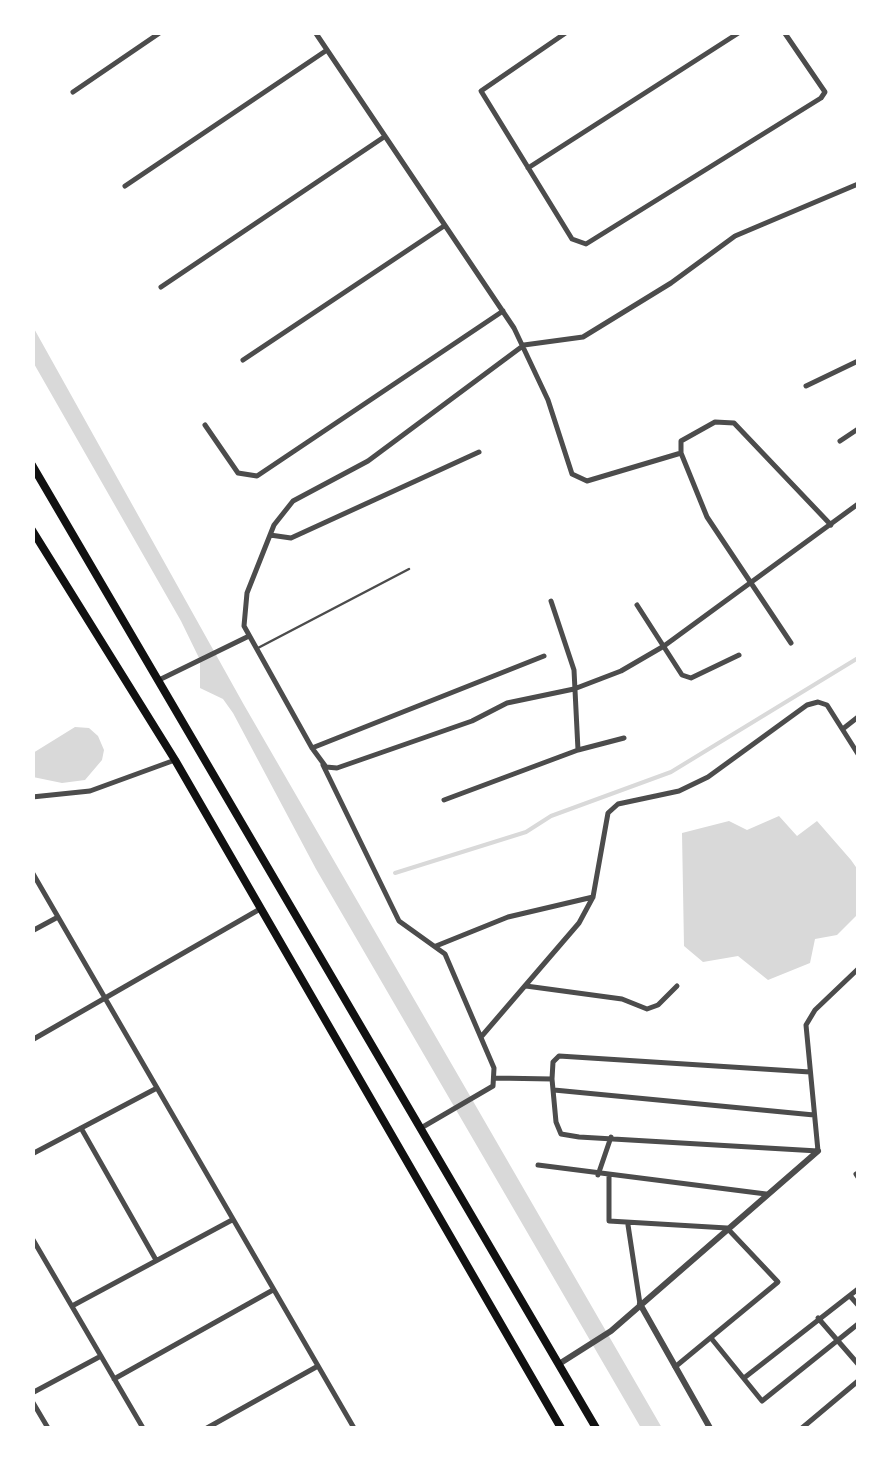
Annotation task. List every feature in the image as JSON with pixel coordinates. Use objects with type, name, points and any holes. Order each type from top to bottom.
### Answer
[{"type":"highway","points":[[32,465],[162,680],[596,1428]]},
{"type":"highway","points":[[33,533],[175,760],[561,1428]]},
{"type":"street","points":[[73,92],[161,32]]},
{"type":"street","points":[[315,32],[524,345],[576,478],[593,480],[681,453]]},
{"type":"street","points":[[567,32],[481,91],[572,238],[586,244],[822,98],[824,92],[784,32]]},
{"type":"street","points":[[528,168],[740,32]]},
{"type":"street","points":[[125,186],[327,50]]},
{"type":"street","points":[[161,287],[384,137]]},
{"type":"street","points":[[421,1128],[493,1086],[495,1078],[445,954],[398,921],[322,763],[247,637],[244,604],[270,535],[293,501],[368,461],[524,345],[583,337],[735,236],[858,184]]},
{"type":"street","points":[[243,360],[444,225]]},
{"type":"street","points":[[205,425],[238,473],[257,476],[503,311]]},
{"type":"street","points":[[806,386],[858,361]]},
{"type":"street","points":[[791,642],[707,517],[681,453],[681,441],[715,422],[734,422],[831,525]]},
{"type":"street","points":[[840,441],[858,430]]},
{"type":"street","points":[[270,535],[291,538],[479,452]]},
{"type":"street","points":[[322,763],[337,768],[472,720],[507,703],[574,689],[621,671],[664,646],[858,504]]},
{"type":"street","points":[[551,601],[574,670],[578,750]]},
{"type":"street","points":[[637,605],[682,675],[691,678],[739,655]]},
{"type":"street","points":[[162,680],[247,637]]},
{"type":"street","points":[[312,748],[544,656]]},
{"type":"street","points":[[481,1037],[580,924],[593,897],[608,813],[618,804],[678,790],[708,776],[806,705],[827,705],[858,754]]},
{"type":"street","points":[[844,728],[858,716]]},
{"type":"street","points":[[444,800],[578,750],[624,738]]},
{"type":"street","points":[[32,797],[90,792],[175,760]]},
{"type":"street","points":[[32,872],[354,1428]]},
{"type":"street","points":[[436,946],[508,916],[593,897]]},
{"type":"street","points":[[32,1040],[261,909]]},
{"type":"street","points":[[32,932],[58,917]]},
{"type":"street","points":[[818,1151],[806,1025],[815,1010],[858,969]]},
{"type":"street","points":[[526,986],[622,999],[648,1009],[677,986]]},
{"type":"street","points":[[810,1072],[559,1056],[553,1062],[552,1079],[561,1134],[818,1151]]},
{"type":"street","points":[[495,1078],[552,1079]]},
{"type":"street","points":[[32,1154],[157,1088]]},
{"type":"street","points":[[554,1090],[814,1115]]},
{"type":"street","points":[[81,1128],[157,1261]]},
{"type":"street","points":[[598,1175],[611,1138]]},
{"type":"street","points":[[558,1364],[611,1331],[818,1151]]},
{"type":"street","points":[[538,1165],[766,1194]]},
{"type":"street","points":[[610,1176],[609,1221],[727,1228],[778,1282],[675,1367]]},
{"type":"street","points":[[72,1306],[233,1220]]},
{"type":"street","points":[[628,1225],[640,1304],[710,1428]]},
{"type":"street","points":[[32,1238],[143,1428]]},
{"type":"street","points":[[744,1378],[858,1289]]},
{"type":"street","points":[[114,1379],[273,1290]]},
{"type":"street","points":[[850,1296],[858,1305]]},
{"type":"street","points":[[818,1318],[858,1364]]},
{"type":"street","points":[[711,1338],[762,1402],[858,1324]]},
{"type":"street","points":[[32,1393],[100,1356]]},
{"type":"street","points":[[207,1428],[318,1366]]},
{"type":"street","points":[[802,1428],[811,1426],[858,1381]]},
{"type":"street","points":[[32,1401],[47,1426],[37,1428]]},
{"type":"lane","points":[[255,650],[408,569]]},
{"type":"shaded area","points":[[32,325],[244,705],[662,1428],[641,1428],[316,869],[233,713],[223,699],[200,688],[200,660],[181,621],[33,362]]},
{"type":"shaded area","points":[[75,727],[89,728],[98,736],[104,750],[102,760],[85,780],[62,783],[33,777],[33,753]]},
{"type":"shaded area","points":[[779,816],[797,836],[817,821],[851,860],[858,870],[858,914],[837,935],[815,939],[810,963],[768,980],[738,956],[703,962],[684,946],[682,833],[729,821],[747,830]]},
{"type":"waterway","points":[[395,873],[526,832],[551,816],[671,772],[858,658]]}]
